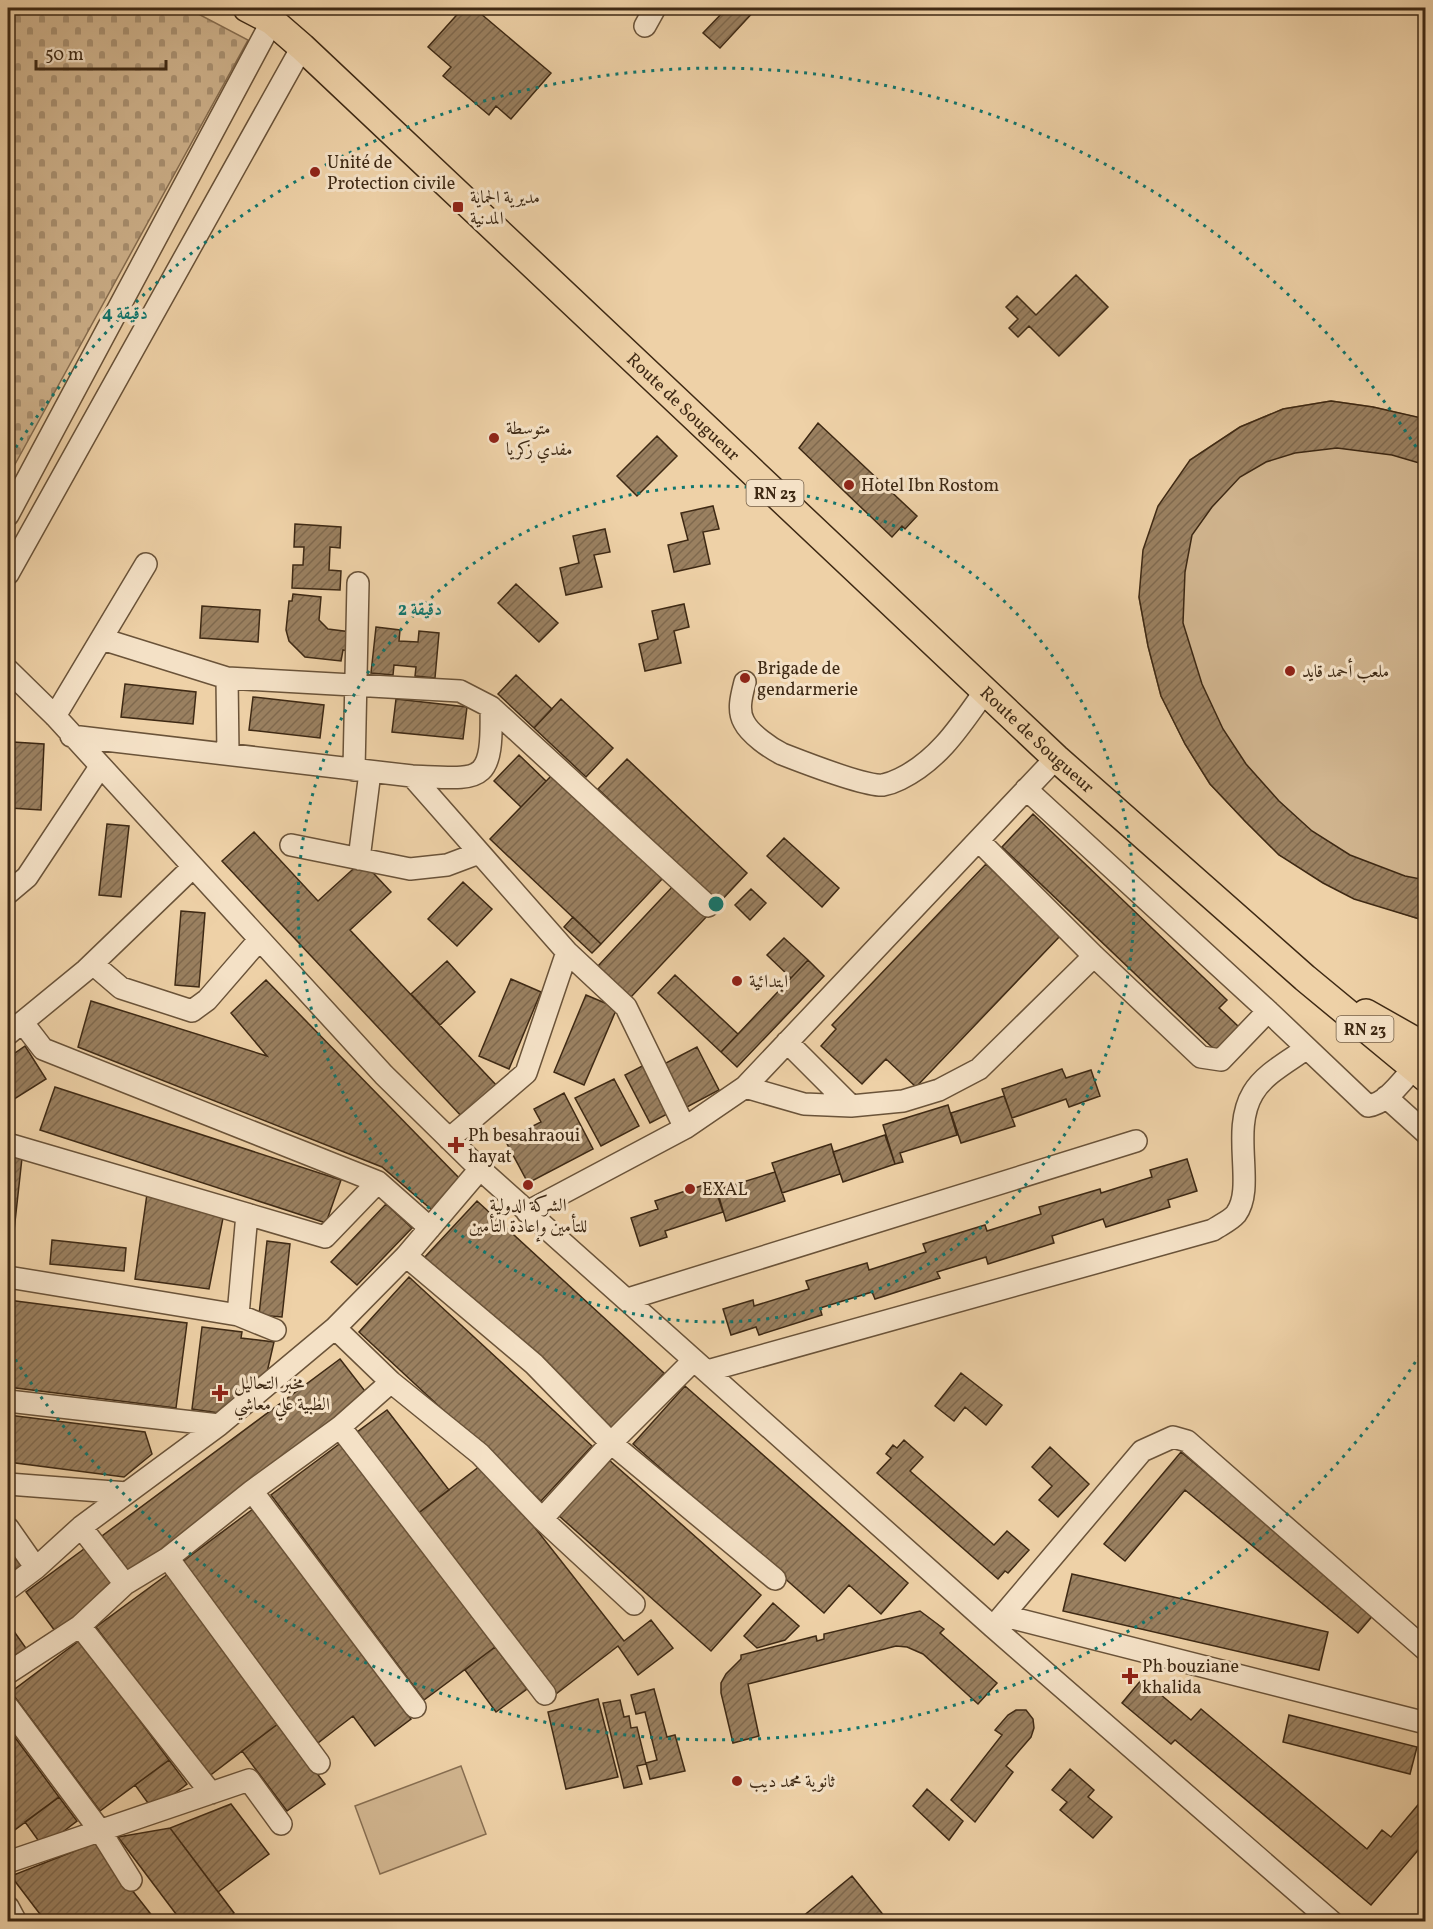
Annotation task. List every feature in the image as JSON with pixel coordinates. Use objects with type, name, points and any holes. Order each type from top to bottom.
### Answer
[{"type":"main road","name":"Route de Sougueur","points":[[247,8],[272,21],[302,47],[1056,758],[1305,978],[1421,1065]]},
{"type":"street","points":[[8,515],[272,21]]},
{"type":"street","points":[[8,574],[302,47]]},
{"type":"street","points":[[55,716],[146,564]]},
{"type":"street","points":[[358,583],[356,686],[362,771],[359,859]]},
{"type":"street","points":[[102,639],[227,678],[460,691],[491,707],[708,906]]},
{"type":"street","points":[[8,670],[55,716],[70,736],[384,1075],[480,1169],[701,1365],[999,1622],[1332,1922]]},
{"type":"street","points":[[227,678],[228,754]]},
{"type":"street","points":[[745,682],[741,702],[743,722],[756,735],[781,753],[860,781],[882,785],[900,779],[932,759],[948,742],[985,692]]},
{"type":"street","points":[[70,736],[362,771],[467,778],[480,774],[490,749],[491,707]]},
{"type":"street","points":[[527,1212],[685,1128],[746,1087],[1056,758]]},
{"type":"street","points":[[8,893],[27,877],[100,766]]},
{"type":"street","points":[[411,776],[567,952],[626,1007],[685,1128]]},
{"type":"street","points":[[1026,789],[1368,1106],[1376,1106],[1421,1065]]},
{"type":"street","points":[[979,842],[1094,956],[1201,1057],[1221,1060],[1268,1011]]},
{"type":"street","points":[[291,845],[410,870],[447,865],[479,853]]},
{"type":"street","points":[[193,867],[93,964],[15,1028],[43,1049],[378,1182],[430,1228]]},
{"type":"street","points":[[93,964],[121,988],[192,1011],[207,1000],[259,940]]},
{"type":"street","points":[[449,1139],[526,1073],[567,952]]},
{"type":"street","points":[[746,1087],[804,1104],[851,1106],[912,1098],[939,1090],[979,1069],[1094,956]]},
{"type":"street","points":[[787,1042],[851,1106]]},
{"type":"street","points":[[542,1519],[611,1443],[701,1365],[1212,1230],[1234,1217],[1244,1201],[1241,1146],[1246,1110],[1253,1092],[1306,1048]]},
{"type":"street","points":[[1386,1098],[1425,1134]]},
{"type":"street","points":[[628,1299],[1136,1141]]},
{"type":"street","points":[[8,1144],[325,1237],[378,1182]]},
{"type":"street","points":[[8,1588],[36,1568],[81,1527],[219,1425],[335,1328],[406,1257],[480,1169]]},
{"type":"street","points":[[238,1315],[247,1214]]},
{"type":"street","points":[[406,1257],[534,1364],[611,1443],[775,1579]]},
{"type":"street","points":[[8,1277],[238,1315],[274,1330]]},
{"type":"street","points":[[335,1328],[391,1382],[480,1454],[542,1519],[634,1604]]},
{"type":"street","points":[[8,1673],[80,1626],[125,1584],[168,1558],[252,1491],[340,1427],[391,1382]]},
{"type":"street","points":[[8,1401],[219,1425]]},
{"type":"street","points":[[340,1427],[545,1694]]},
{"type":"street","points":[[999,1622],[1142,1451],[1173,1437],[1187,1441],[1425,1650]]},
{"type":"street","points":[[8,1484],[127,1493]]},
{"type":"street","points":[[252,1491],[415,1707]]},
{"type":"street","points":[[81,1527],[125,1584]]},
{"type":"street","points":[[8,1528],[36,1568]]},
{"type":"street","points":[[168,1558],[319,1762]]},
{"type":"street","points":[[999,1622],[1425,1723]]},
{"type":"street","points":[[80,1626],[211,1793]]},
{"type":"street","points":[[8,1707],[101,1832],[131,1880]]},
{"type":"street","points":[[8,1862],[249,1780],[281,1824]]},
{"type":"street","points":[[8,1907],[16,1922]]},
{"type":"green space","points":[[8,8],[187,8],[248,40],[8,477]]},
{"type":"green space","name":"ملعب أحمد قايد","points":[[1331,401],[1373,407],[1425,419],[1425,921],[1389,909],[1279,855],[1210,784],[1185,744],[1161,696],[1148,646],[1139,597],[1190,460],[1240,427],[1283,409]]},
{"type":"green space","points":[[461,1766],[486,1834],[380,1874],[355,1806]]},
{"type":"building","points":[[463,8],[474,8],[551,73],[511,119],[496,106],[489,115],[443,76],[451,67],[428,47]]},
{"type":"building","points":[[727,8],[757,8],[720,48],[703,33]]},
{"type":"building","points":[[1076,275],[1108,307],[1059,356],[1029,326],[1018,337],[1009,328],[1018,319],[1006,307],[1017,296],[1036,315]]},
{"type":"building","points":[[1331,401],[1373,407],[1426,419],[1426,465],[1392,455],[1337,448],[1295,453],[1266,462],[1240,477],[1212,507],[1192,535],[1185,572],[1183,623],[1202,684],[1223,729],[1246,764],[1279,801],[1312,831],[1350,855],[1405,876],[1426,880],[1426,921],[1354,899],[1323,883],[1279,855],[1210,784],[1185,744],[1161,696],[1148,646],[1139,597],[1143,550],[1158,506],[1190,460],[1240,427],[1283,409]]},
{"type":"building","points":[[818,423],[917,516],[905,529],[902,526],[892,537],[799,448]]},
{"type":"building","points":[[657,436],[677,456],[637,496],[617,476]]},
{"type":"building","points":[[713,506],[719,529],[703,532],[710,564],[674,572],[668,545],[688,540],[681,513]]},
{"type":"building","points":[[295,524],[341,527],[340,548],[330,547],[329,570],[341,571],[340,590],[292,588],[293,565],[303,565],[304,547],[294,547]]},
{"type":"building","points":[[605,529],[610,552],[594,555],[602,587],[566,595],[560,568],[579,563],[573,536]]},
{"type":"building","points":[[516,584],[558,623],[539,642],[498,603]]},
{"type":"building","points":[[293,594],[321,597],[319,620],[328,629],[351,632],[348,651],[343,650],[341,661],[305,657],[289,641],[286,630],[289,601],[292,601]]},
{"type":"building","points":[[684,604],[689,627],[674,631],[681,663],[645,671],[639,644],[658,639],[652,611]]},
{"type":"building","points":[[202,606],[260,610],[258,642],[200,638]]},
{"type":"building","points":[[376,627],[400,630],[399,641],[418,642],[419,631],[439,633],[435,678],[415,676],[416,667],[394,665],[393,675],[371,673]]},
{"type":"building","points":[[516,675],[552,709],[534,728],[498,694]]},
{"type":"building","points":[[125,684],[196,692],[193,724],[121,717]]},
{"type":"building","points":[[253,697],[324,705],[320,738],[249,730]]},
{"type":"building","points":[[396,699],[467,707],[463,739],[392,732]]},
{"type":"building","points":[[561,699],[613,748],[586,777],[534,728]]},
{"type":"building","points":[[13,742],[44,744],[41,810],[10,808]]},
{"type":"building","points":[[519,755],[546,781],[521,807],[494,781]]},
{"type":"building","points":[[627,759],[747,873],[719,903],[598,789]]},
{"type":"building","points":[[553,774],[663,878],[601,944],[490,839]]},
{"type":"building","points":[[1033,814],[1227,1000],[1219,1008],[1239,1027],[1216,1051],[1002,847]]},
{"type":"building","points":[[107,824],[129,826],[121,897],[99,895]]},
{"type":"building","points":[[254,832],[318,901],[362,861],[391,892],[350,930],[498,1087],[464,1119],[222,861]]},
{"type":"building","points":[[784,838],[839,888],[822,907],[767,856]]},
{"type":"building","points":[[986,864],[1061,935],[916,1087],[886,1059],[862,1084],[821,1046],[836,1029],[832,1025]]},
{"type":"building","points":[[463,882],[492,909],[457,946],[428,919]]},
{"type":"building","points":[[675,884],[708,915],[631,997],[598,966]]},
{"type":"building","points":[[751,889],[766,903],[750,920],[735,905]]},
{"type":"building","points":[[181,911],[205,913],[199,987],[175,985]]},
{"type":"building","points":[[573,917],[601,944],[592,953],[564,927]]},
{"type":"building","points":[[784,938],[808,960],[791,978],[767,955]]},
{"type":"building","points":[[808,960],[824,976],[737,1067],[721,1052]]},
{"type":"building","points":[[8,961],[11,962],[8,997]]},
{"type":"building","points":[[447,961],[475,992],[440,1025],[411,994]]},
{"type":"building","points":[[675,975],[738,1034],[721,1052],[658,993]]},
{"type":"building","points":[[511,979],[541,992],[509,1069],[479,1056]]},
{"type":"building","points":[[266,980],[462,1181],[432,1210],[382,1167],[78,1047],[91,1001],[267,1056],[231,1013]]},
{"type":"building","points":[[586,995],[617,1008],[584,1085],[554,1072]]},
{"type":"building","points":[[25,1046],[46,1079],[8,1103],[8,1058]]},
{"type":"building","points":[[697,1047],[719,1090],[685,1108],[662,1065]]},
{"type":"building","points":[[648,1063],[673,1111],[650,1123],[625,1075]]},
{"type":"building","points":[[1062,1069],[1066,1078],[1091,1070],[1100,1096],[1069,1107],[1066,1099],[1012,1118],[1002,1089]]},
{"type":"building","points":[[614,1079],[639,1126],[601,1146],[575,1098]]},
{"type":"building","points":[[55,1087],[341,1180],[326,1223],[40,1130]]},
{"type":"building","points":[[564,1093],[593,1149],[528,1183],[505,1140],[541,1122],[534,1109]]},
{"type":"building","points":[[1004,1096],[1015,1126],[961,1143],[951,1113]]},
{"type":"building","points":[[948,1105],[957,1135],[900,1153],[903,1162],[895,1164],[883,1125]]},
{"type":"building","points":[[885,1135],[895,1164],[843,1182],[833,1152]]},
{"type":"building","points":[[831,1144],[840,1174],[782,1193],[772,1163]]},
{"type":"building","points":[[8,1156],[22,1158],[14,1231],[8,1230]]},
{"type":"building","points":[[1187,1159],[1197,1191],[1168,1200],[1170,1207],[1106,1227],[1103,1219],[1052,1236],[1054,1243],[988,1264],[986,1257],[937,1272],[940,1278],[875,1299],[872,1292],[820,1308],[822,1315],[759,1335],[756,1327],[731,1335],[723,1309],[753,1300],[754,1306],[809,1289],[806,1281],[867,1263],[869,1270],[926,1252],[923,1244],[985,1225],[987,1231],[1041,1214],[1039,1207],[1100,1189],[1101,1193],[1152,1177],[1150,1170]]},
{"type":"building","points":[[775,1172],[785,1201],[726,1221],[717,1190]]},
{"type":"building","points":[[713,1182],[723,1212],[665,1231],[667,1237],[640,1246],[631,1218],[658,1209],[655,1201]]},
{"type":"building","points":[[147,1194],[223,1218],[209,1289],[135,1279]]},
{"type":"building","points":[[477,1201],[664,1373],[611,1430],[424,1258]]},
{"type":"building","points":[[386,1204],[412,1228],[357,1285],[331,1262]]},
{"type":"building","points":[[52,1240],[126,1248],[124,1271],[50,1264]]},
{"type":"building","points":[[267,1241],[290,1244],[282,1317],[259,1315]]},
{"type":"building","points":[[409,1277],[592,1446],[541,1501],[359,1332]]},
{"type":"building","points":[[8,1300],[187,1323],[176,1408],[8,1387]]},
{"type":"building","points":[[202,1327],[242,1332],[241,1338],[274,1342],[265,1381],[219,1413],[192,1409]]},
{"type":"building","points":[[340,1359],[368,1395],[130,1573],[102,1536]]},
{"type":"building","points":[[961,1373],[1002,1405],[986,1425],[965,1407],[954,1421],[935,1406]]},
{"type":"building","points":[[685,1386],[908,1583],[881,1614],[849,1585],[824,1613],[633,1444]]},
{"type":"building","points":[[387,1410],[449,1490],[416,1515],[353,1435]]},
{"type":"building","points":[[8,1415],[145,1432],[152,1454],[124,1477],[8,1462]]},
{"type":"building","points":[[904,1440],[923,1457],[910,1471],[994,1545],[1007,1531],[1029,1550],[1008,1573],[1005,1571],[998,1579],[877,1473],[891,1458],[886,1454],[893,1445],[897,1448]]},
{"type":"building","points":[[342,1442],[495,1647],[424,1700],[271,1495]]},
{"type":"building","points":[[1050,1447],[1089,1484],[1058,1517],[1039,1500],[1052,1486],[1032,1467]]},
{"type":"building","points":[[1181,1452],[1375,1613],[1358,1633],[1185,1490],[1125,1561],[1104,1544]]},
{"type":"building","points":[[608,1459],[761,1595],[711,1651],[558,1515]]},
{"type":"building","points":[[484,1463],[624,1641],[651,1620],[673,1648],[638,1675],[618,1646],[556,1694],[416,1515]]},
{"type":"building","points":[[253,1509],[411,1719],[375,1746],[353,1716],[318,1743],[182,1562]]},
{"type":"building","points":[[8,1541],[25,1564],[8,1578]]},
{"type":"building","points":[[88,1546],[117,1585],[55,1631],[26,1592]]},
{"type":"building","points":[[168,1574],[279,1723],[208,1777],[96,1627]]},
{"type":"building","points":[[1072,1574],[1328,1632],[1319,1670],[1063,1611]]},
{"type":"building","points":[[773,1603],[799,1626],[785,1640],[757,1648],[744,1636]]},
{"type":"building","points":[[920,1611],[944,1629],[940,1633],[997,1683],[978,1704],[923,1654],[907,1647],[896,1646],[748,1684],[759,1736],[733,1743],[721,1693],[721,1683],[726,1674],[741,1659],[741,1655],[816,1636],[817,1641],[824,1639],[824,1634]]},
{"type":"building","points":[[8,1623],[28,1651],[8,1667]]},
{"type":"building","points":[[80,1640],[169,1760],[100,1811],[11,1692]]},
{"type":"building","points":[[495,1647],[527,1689],[496,1712],[465,1670]]},
{"type":"building","points":[[1142,1679],[1191,1720],[1201,1709],[1367,1849],[1382,1830],[1391,1837],[1423,1799],[1426,1841],[1371,1905],[1175,1740],[1171,1744],[1122,1703]]},
{"type":"building","points":[[654,1689],[667,1737],[675,1735],[685,1771],[650,1779],[646,1763],[657,1760],[645,1712],[636,1714],[631,1695]]},
{"type":"building","points":[[598,1699],[618,1777],[566,1789],[548,1712]]},
{"type":"building","points":[[620,1700],[624,1717],[629,1716],[631,1728],[637,1727],[646,1764],[637,1766],[642,1784],[624,1788],[603,1703]]},
{"type":"building","points":[[1016,1710],[1026,1710],[1033,1719],[1034,1728],[1031,1737],[1006,1766],[1013,1772],[975,1822],[951,1800],[1002,1735],[995,1730],[1008,1715]]},
{"type":"building","points":[[1289,1715],[1417,1747],[1410,1774],[1283,1742]]},
{"type":"building","points":[[279,1723],[325,1784],[287,1811],[242,1751]]},
{"type":"building","points":[[8,1728],[59,1797],[8,1835]]},
{"type":"building","points":[[169,1760],[187,1784],[153,1810],[135,1785]]},
{"type":"building","points":[[1070,1769],[1094,1790],[1088,1797],[1112,1817],[1093,1838],[1060,1810],[1067,1802],[1052,1790]]},
{"type":"building","points":[[927,1789],[963,1821],[949,1840],[913,1806]]},
{"type":"building","points":[[59,1797],[77,1821],[43,1847],[25,1822]]},
{"type":"building","points":[[231,1804],[269,1854],[218,1892],[170,1828]]},
{"type":"building","points":[[170,1828],[234,1913],[223,1922],[182,1922],[118,1837]]},
{"type":"building","points":[[95,1843],[157,1922],[46,1922],[11,1876]]},
{"type":"building","points":[[852,1876],[889,1922],[796,1922]]},
{"type":"place","name":"Unité de Protection civile","points":[[315,172]]},
{"type":"place","name":"مديرية الحماية المدنية","points":[[458,207]]},
{"type":"place","name":"متوسطة مفدي زكريا","points":[[494,438]]},
{"type":"place","name":"Hotel Ibn Rostom","points":[[849,485]]},
{"type":"place","name":"ملعب أحمد قايد","points":[[1290,671]]},
{"type":"place","name":"Brigade de gendarmerie","points":[[745,678]]},
{"type":"place","name":"ابتدائية","points":[[737,981]]},
{"type":"place","name":"Ph besahraoui hayat","points":[[456,1145]]},
{"type":"place","name":"الشركة الدولية للتأمين وإعادة التأمين","points":[[528,1185]]},
{"type":"place","name":"EXAL","points":[[690,1189]]},
{"type":"place","name":"مخبر التحاليل الطبية علي معاشي","points":[[220,1393]]},
{"type":"place","name":"Ph bouziane khalida","points":[[1130,1676]]},
{"type":"place","name":"ثانوية محمد ديب","points":[[737,1781]]}]
